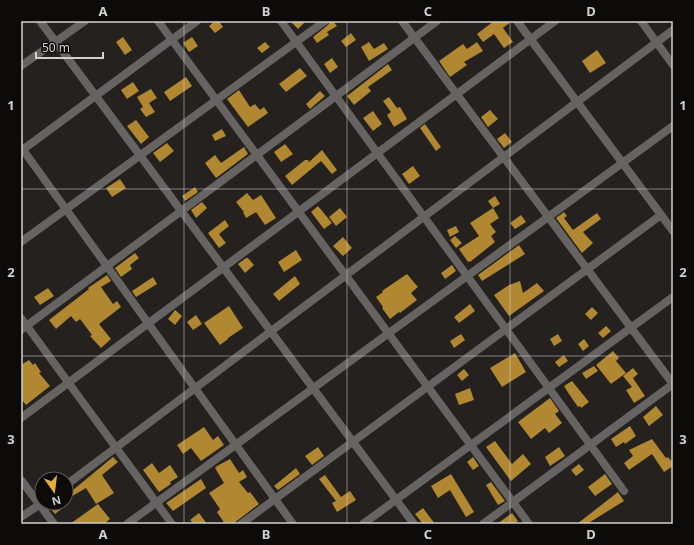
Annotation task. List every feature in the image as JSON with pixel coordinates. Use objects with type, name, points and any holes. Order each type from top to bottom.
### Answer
[{"type":"street","points":[[40,21],[414,524]]},
{"type":"street","points":[[21,66],[85,21]]},
{"type":"street","points":[[158,21],[529,524]]},
{"type":"street","points":[[197,21],[22,149],[293,524]]},
{"type":"street","points":[[281,21],[624,492]]},
{"type":"street","points":[[21,242],[325,21]]},
{"type":"street","points":[[402,21],[673,384],[483,524]]},
{"type":"street","points":[[24,328],[437,21]]},
{"type":"street","points":[[517,21],[673,231]]},
{"type":"street","points":[[21,418],[555,21]]},
{"type":"street","points":[[641,21],[673,65]]},
{"type":"street","points":[[74,479],[577,102],[656,41],[673,30]]},
{"type":"street","points":[[127,524],[673,126]]},
{"type":"street","points":[[241,524],[661,215]]},
{"type":"street","points":[[363,524],[673,297]]},
{"type":"street","points":[[21,318],[24,328],[68,382],[172,524]]},
{"type":"street","points":[[21,480],[34,496]]},
{"type":"street","points":[[21,518],[34,509]]},
{"type":"street","points":[[46,511],[54,524]]},
{"type":"building","points":[[215,21],[219,21],[223,27],[215,33],[209,26]]},
{"type":"building","points":[[290,21],[306,21],[298,29]]},
{"type":"building","points":[[330,21],[333,21],[337,26],[327,32],[329,35],[317,43],[313,37],[328,25]]},
{"type":"building","points":[[494,21],[512,21],[503,28],[513,42],[504,48],[494,34],[483,42],[477,34]]},
{"type":"building","points":[[351,33],[356,40],[346,47],[341,41]]},
{"type":"building","points":[[123,37],[132,50],[125,55],[116,42]]},
{"type":"building","points":[[192,37],[198,46],[189,52],[183,43]]},
{"type":"building","points":[[265,42],[270,47],[262,53],[257,48]]},
{"type":"building","points":[[369,42],[374,49],[384,43],[388,49],[369,61],[361,47]]},
{"type":"building","points":[[477,42],[483,51],[464,62],[467,65],[450,77],[439,61],[463,44],[467,49]]},
{"type":"building","points":[[597,50],[606,63],[590,73],[582,61]]},
{"type":"building","points":[[332,58],[338,67],[330,73],[324,64]]},
{"type":"building","points":[[388,64],[392,70],[368,87],[371,91],[354,105],[347,96]]},
{"type":"building","points":[[300,68],[307,76],[286,92],[279,84]]},
{"type":"building","points":[[186,77],[192,86],[170,101],[164,92]]},
{"type":"building","points":[[133,82],[139,91],[127,99],[121,90]]},
{"type":"building","points":[[151,89],[157,98],[149,103],[155,112],[146,117],[140,109],[143,107],[137,97]]},
{"type":"building","points":[[239,90],[250,107],[255,104],[260,110],[264,107],[268,113],[248,127],[227,99]]},
{"type":"building","points":[[320,91],[325,96],[310,109],[306,104]]},
{"type":"building","points":[[389,97],[397,108],[400,107],[407,119],[394,127],[387,115],[391,112],[383,101]]},
{"type":"building","points":[[490,110],[498,119],[488,127],[481,117]]},
{"type":"building","points":[[373,111],[382,124],[373,131],[363,118]]},
{"type":"building","points":[[136,120],[149,137],[141,144],[127,126]]},
{"type":"building","points":[[425,124],[441,147],[436,151],[420,128]]},
{"type":"building","points":[[222,129],[226,136],[215,141],[212,135]]},
{"type":"building","points":[[505,133],[512,142],[504,148],[497,139]]},
{"type":"building","points":[[167,143],[174,151],[160,162],[153,153]]},
{"type":"building","points":[[285,144],[293,154],[281,162],[274,152]]},
{"type":"building","points":[[244,147],[248,154],[216,178],[205,163],[215,155],[221,163]]},
{"type":"building","points":[[322,150],[337,170],[332,174],[321,161],[292,185],[285,176],[305,160],[308,160],[309,162]]},
{"type":"building","points":[[413,166],[420,176],[409,184],[402,174]]},
{"type":"building","points":[[120,179],[126,188],[112,197],[106,188]]},
{"type":"building","points":[[195,187],[198,192],[185,201],[182,196]]},
{"type":"building","points":[[247,193],[253,200],[261,195],[276,218],[265,225],[256,212],[246,218],[244,212],[236,202]]},
{"type":"building","points":[[495,196],[500,204],[493,208],[488,201]]},
{"type":"building","points":[[202,202],[207,208],[196,218],[191,210]]},
{"type":"building","points":[[318,206],[332,223],[324,229],[311,212]]},
{"type":"building","points":[[340,208],[347,217],[336,226],[329,217]]},
{"type":"building","points":[[493,208],[499,218],[490,224],[496,232],[491,236],[495,242],[468,262],[459,249],[479,236],[470,223]]},
{"type":"building","points":[[564,212],[567,216],[564,218],[573,230],[597,213],[601,219],[583,232],[593,243],[582,253],[556,218]]},
{"type":"building","points":[[521,215],[526,222],[515,229],[510,223]]},
{"type":"building","points":[[225,220],[229,226],[219,234],[226,243],[219,248],[208,233]]},
{"type":"building","points":[[456,226],[459,232],[450,237],[447,230]]},
{"type":"building","points":[[455,236],[462,243],[456,248],[450,240]]},
{"type":"building","points":[[343,237],[352,248],[343,256],[333,246]]},
{"type":"building","points":[[519,245],[525,254],[482,281],[478,275]]},
{"type":"building","points":[[296,250],[302,260],[284,272],[278,262]]},
{"type":"building","points":[[135,253],[139,258],[130,265],[132,269],[121,277],[115,268]]},
{"type":"building","points":[[248,258],[254,265],[245,273],[238,264]]},
{"type":"building","points":[[452,265],[456,271],[445,279],[441,273]]},
{"type":"building","points":[[407,274],[418,287],[411,293],[417,300],[390,319],[376,297],[383,292],[382,291]]},
{"type":"building","points":[[107,275],[111,281],[101,287],[113,304],[117,301],[121,307],[99,324],[111,339],[101,348],[90,336],[92,335],[80,319],[76,322],[71,316],[56,329],[49,320],[89,289],[88,288]]},
{"type":"building","points":[[295,276],[300,284],[279,301],[273,294]]},
{"type":"building","points":[[153,277],[157,284],[136,297],[132,291]]},
{"type":"building","points":[[520,281],[523,293],[537,283],[544,291],[509,316],[494,295],[509,285]]},
{"type":"building","points":[[48,288],[54,296],[40,305],[34,297]]},
{"type":"building","points":[[470,304],[475,311],[459,323],[454,317]]},
{"type":"building","points":[[229,306],[243,328],[220,345],[204,323]]},
{"type":"building","points":[[592,307],[598,313],[591,320],[585,314]]},
{"type":"building","points":[[175,310],[182,316],[175,325],[168,319]]},
{"type":"building","points":[[196,315],[202,324],[193,330],[187,322]]},
{"type":"building","points":[[606,326],[611,331],[603,338],[598,333]]},
{"type":"building","points":[[461,334],[465,340],[454,348],[450,341]]},
{"type":"building","points":[[558,334],[562,341],[554,346],[550,339]]},
{"type":"building","points":[[584,339],[589,346],[583,351],[578,344]]},
{"type":"building","points":[[613,351],[619,358],[616,361],[626,373],[611,384],[596,365]]},
{"type":"building","points":[[515,353],[526,372],[502,387],[490,368]]},
{"type":"building","points":[[564,355],[568,361],[559,367],[555,362]]},
{"type":"building","points":[[29,360],[33,365],[35,363],[41,372],[39,373],[50,386],[26,405],[21,399],[21,365]]},
{"type":"building","points":[[594,366],[598,371],[586,379],[582,373]]},
{"type":"building","points":[[633,368],[638,374],[633,378],[645,396],[634,403],[626,390],[632,387],[623,376]]},
{"type":"building","points":[[464,369],[469,375],[462,381],[457,375]]},
{"type":"building","points":[[572,381],[589,402],[581,408],[580,406],[578,407],[564,386]]},
{"type":"building","points":[[470,388],[474,400],[459,405],[455,394]]},
{"type":"building","points":[[550,398],[559,411],[555,414],[562,423],[549,433],[545,428],[531,439],[518,422]]},
{"type":"building","points":[[656,406],[663,415],[649,426],[643,417]]},
{"type":"building","points":[[630,426],[636,436],[625,444],[624,442],[616,447],[611,439]]},
{"type":"building","points":[[204,427],[213,440],[218,436],[224,445],[201,461],[191,448],[183,454],[177,445]]},
{"type":"building","points":[[652,439],[666,458],[668,457],[673,463],[673,466],[664,472],[652,454],[629,470],[624,463],[633,456],[629,450]]},
{"type":"building","points":[[495,441],[512,464],[523,454],[531,464],[511,481],[486,447]]},
{"type":"building","points":[[318,447],[324,456],[312,465],[305,456]]},
{"type":"building","points":[[559,447],[565,456],[550,466],[545,457]]},
{"type":"building","points":[[113,457],[118,462],[102,475],[114,493],[96,504],[86,488],[74,495],[74,489]]},
{"type":"building","points":[[473,457],[479,466],[473,470],[467,462]]},
{"type":"building","points":[[230,459],[239,473],[243,470],[247,477],[239,482],[248,493],[250,492],[259,504],[233,524],[225,524],[217,512],[220,509],[209,493],[224,483],[215,468]]},
{"type":"building","points":[[152,463],[159,473],[170,465],[178,477],[159,492],[143,470]]},
{"type":"building","points":[[579,464],[584,470],[576,476],[571,470]]},
{"type":"building","points":[[296,468],[300,474],[278,490],[274,486]]},
{"type":"building","points":[[451,474],[474,512],[466,517],[450,490],[438,498],[431,486]]},
{"type":"building","points":[[605,474],[612,484],[595,496],[588,487]]},
{"type":"building","points":[[325,475],[341,497],[350,491],[356,500],[337,512],[332,503],[336,501],[319,479]]},
{"type":"building","points":[[201,479],[206,488],[173,511],[166,503]]},
{"type":"building","points":[[491,482],[505,501],[498,505],[486,485]]},
{"type":"building","points":[[618,492],[624,501],[587,524],[577,524]]},
{"type":"building","points":[[98,504],[110,519],[104,524],[70,524]]},
{"type":"building","points":[[423,508],[435,524],[423,524],[415,514]]},
{"type":"building","points":[[199,513],[207,524],[194,524],[190,520]]},
{"type":"building","points":[[512,513],[518,521],[514,524],[497,524]]}]
